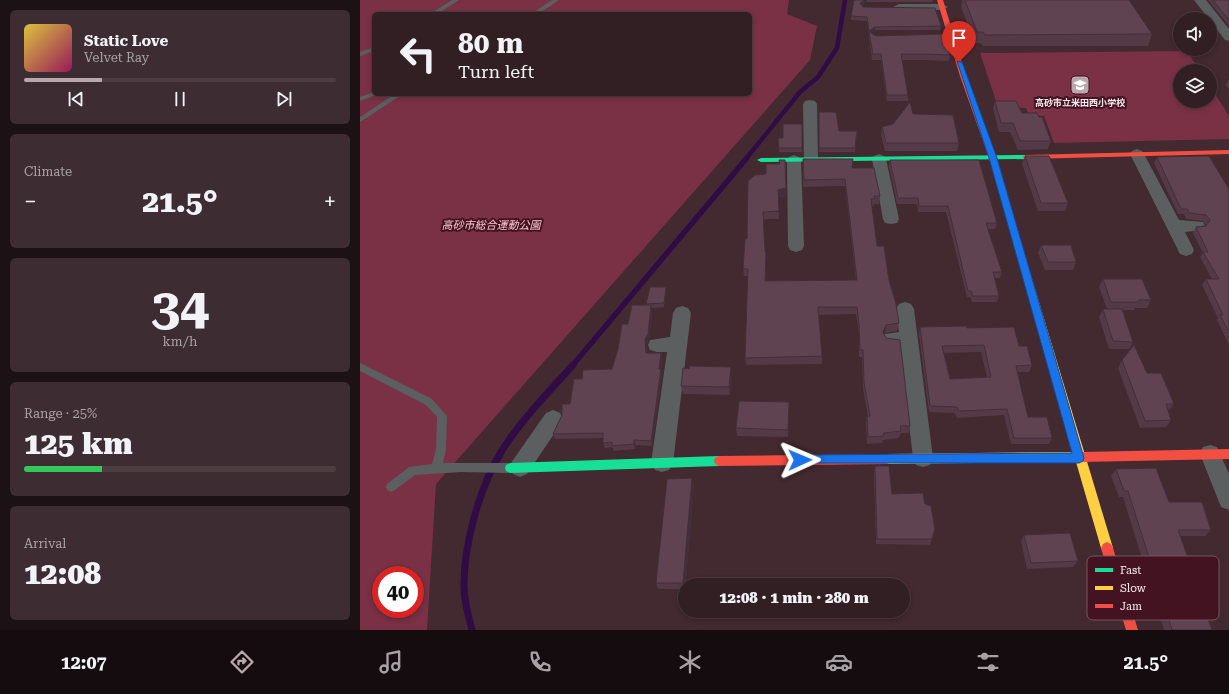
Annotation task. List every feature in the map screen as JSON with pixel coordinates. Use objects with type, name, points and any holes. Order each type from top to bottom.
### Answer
[{"type":"street","points":[[1200,0],[1229,37]]},
{"type":"street","points":[[890,7],[941,4],[963,76],[993,158],[1079,458],[1109,556]]},
{"type":"street","points":[[936,35],[951,35]]},
{"type":"street","points":[[810,104],[811,160]]},
{"type":"street","points":[[1137,154],[1186,250]]},
{"type":"street","points":[[761,160],[1227,154]]},
{"type":"street","points":[[879,159],[891,219]]},
{"type":"street","points":[[794,160],[796,246]]},
{"type":"street","points":[[1174,226],[1197,226]]},
{"type":"street","points":[[905,309],[900,339],[923,458]]},
{"type":"street","points":[[662,462],[682,313]]},
{"type":"street","points":[[657,345],[678,344]]},
{"type":"street","points":[[515,467],[553,419]]},
{"type":"street","points":[[515,467],[662,462],[923,458],[1079,458],[1220,454],[1229,500]]},
{"type":"street","points":[[1129,620],[1132,630]]},
{"type":"lane","points":[[436,12],[456,0]]},
{"type":"lane","points":[[537,12],[556,0]]},
{"type":"lane","points":[[360,54],[372,50]]},
{"type":"lane","points":[[360,99],[372,95]]},
{"type":"lane","points":[[360,120],[397,96]]},
{"type":"lane","points":[[360,366],[429,402],[442,416],[441,449],[436,469]]},
{"type":"lane","points":[[391,487],[413,470],[460,467],[515,467]]},
{"type":"green space","name":"高砂市総合運動公園","points":[[360,0],[789,0],[787,14],[817,26],[810,60],[436,484],[427,630],[360,630]]},
{"type":"green space","points":[[1173,51],[1173,56],[1190,56],[1195,64],[1173,64],[1173,108],[1217,108],[1217,97],[1229,116],[1229,139],[1054,143],[1044,116],[1029,115],[1026,108],[998,107],[980,53]]},
{"type":"building","points":[[854,0],[865,0],[860,3],[863,7],[935,8],[941,26],[875,27],[869,31],[867,17],[851,16]]},
{"type":"building","points":[[965,0],[1129,0],[1152,34],[985,35],[983,32],[977,32]]},
{"type":"building","points":[[1213,0],[1229,0],[1229,20]]},
{"type":"building","points":[[869,32],[876,36],[944,34],[950,55],[901,54],[908,95],[887,95],[881,54],[873,54]]},
{"type":"building","points":[[995,101],[1016,101],[1022,113],[1037,113],[1039,117],[1042,117],[1051,141],[1020,141],[1013,123],[1001,123]]},
{"type":"building","points":[[910,102],[913,114],[953,115],[959,143],[886,143],[882,127],[893,124]]},
{"type":"building","points":[[819,112],[836,112],[839,131],[857,131],[855,148],[819,148]]},
{"type":"building","points":[[783,124],[802,124],[802,148],[779,148],[778,138],[783,138]]},
{"type":"building","points":[[1025,156],[1049,156],[1068,203],[1041,203]]},
{"type":"building","points":[[1209,156],[1229,189],[1229,332],[1220,315],[1223,315],[1206,279],[1219,279],[1203,252],[1208,252],[1196,227],[1206,226],[1210,220],[1206,215],[1189,213],[1187,209],[1181,209],[1157,157]]},
{"type":"building","points":[[803,159],[853,159],[852,168],[874,168],[880,196],[874,196],[875,199],[871,199],[877,246],[884,246],[889,280],[896,304],[899,323],[886,325],[883,332],[886,338],[900,340],[910,426],[900,426],[901,431],[884,433],[883,436],[868,437],[867,416],[870,416],[864,382],[863,350],[860,350],[857,307],[818,307],[822,356],[745,358],[748,269],[743,269],[745,239],[747,239],[748,181],[755,175],[766,174],[766,164],[780,164],[779,160],[785,160],[786,188],[778,190],[779,211],[763,212],[766,252],[765,281],[857,280],[845,179],[804,180]]},
{"type":"building","points":[[890,160],[979,160],[997,223],[986,223],[1002,272],[993,272],[999,296],[973,296],[971,291],[968,291],[948,206],[919,206],[918,198],[898,198]]},
{"type":"building","points":[[1041,245],[1071,245],[1076,262],[1048,262]]},
{"type":"building","points":[[1103,279],[1142,279],[1151,300],[1139,300],[1138,302],[1111,302]]},
{"type":"building","points":[[650,287],[666,287],[664,303],[646,304]]},
{"type":"building","points":[[632,305],[651,305],[648,334],[645,339],[646,353],[661,353],[659,369],[661,369],[651,441],[634,440],[634,444],[612,446],[612,442],[603,443],[603,433],[553,434],[562,415],[562,404],[570,404],[574,379],[582,379],[583,370],[612,369],[618,349],[622,324],[628,324]]},
{"type":"building","points":[[1103,309],[1122,309],[1133,342],[1113,341]]},
{"type":"building","points":[[920,327],[1014,327],[1019,346],[1027,346],[1032,365],[1016,366],[1028,417],[1047,417],[1052,438],[1014,438],[1007,409],[959,411],[957,407],[930,406]],"holes":[[[984,345],[991,377],[950,379],[942,346]]]},
{"type":"building","points":[[1134,345],[1147,373],[1161,373],[1174,404],[1166,404],[1171,420],[1145,421],[1122,360]]},
{"type":"building","points":[[689,366],[731,367],[729,387],[681,386],[683,368],[689,369]]},
{"type":"building","points":[[739,401],[789,402],[788,430],[736,428]]},
{"type":"building","points":[[875,466],[889,466],[892,494],[923,493],[925,504],[931,506],[935,529],[932,539],[877,539]]},
{"type":"building","points":[[1156,468],[1169,502],[1202,502],[1211,530],[1178,530],[1187,556],[1149,556],[1128,491],[1124,491],[1116,469]]},
{"type":"building","points":[[692,478],[683,578],[678,578],[678,583],[656,583],[667,479]]},
{"type":"building","points":[[1070,533],[1078,561],[1031,563],[1024,535]]},
{"type":"building","points":[[1169,620],[1208,620],[1212,630],[1172,630]]},
{"type":"waterway","points":[[745,160],[800,92],[818,77],[837,48],[845,0]]},
{"type":"waterway","points":[[572,366],[746,159]]},
{"type":"waterway","points":[[472,630],[466,608],[464,585],[465,569],[470,533],[487,480],[510,438],[536,406],[573,365]]},
{"type":"traffic: fast","points":[[761,160],[1026,157]]},
{"type":"traffic: fast","points":[[510,468],[719,461]]},
{"type":"traffic: slow","points":[[1026,272],[1107,548]]},
{"type":"traffic: slow","points":[[887,459],[1080,457]]},
{"type":"traffic: jam","points":[[940,0],[963,76],[993,158],[1026,272]]},
{"type":"traffic: jam","points":[[1026,157],[1229,152]]},
{"type":"traffic: jam","points":[[1080,457],[1229,454]]},
{"type":"traffic: jam","points":[[719,461],[887,459]]},
{"type":"traffic: jam","points":[[1107,548],[1109,556]]},
{"type":"traffic: jam","points":[[1129,620],[1132,630]]},
{"type":"place","name":"高砂市立米田西小学校","points":[[1080,85]]},
{"type":"route","points":[[800,460],[1079,458],[993,158],[959,62]]}]
